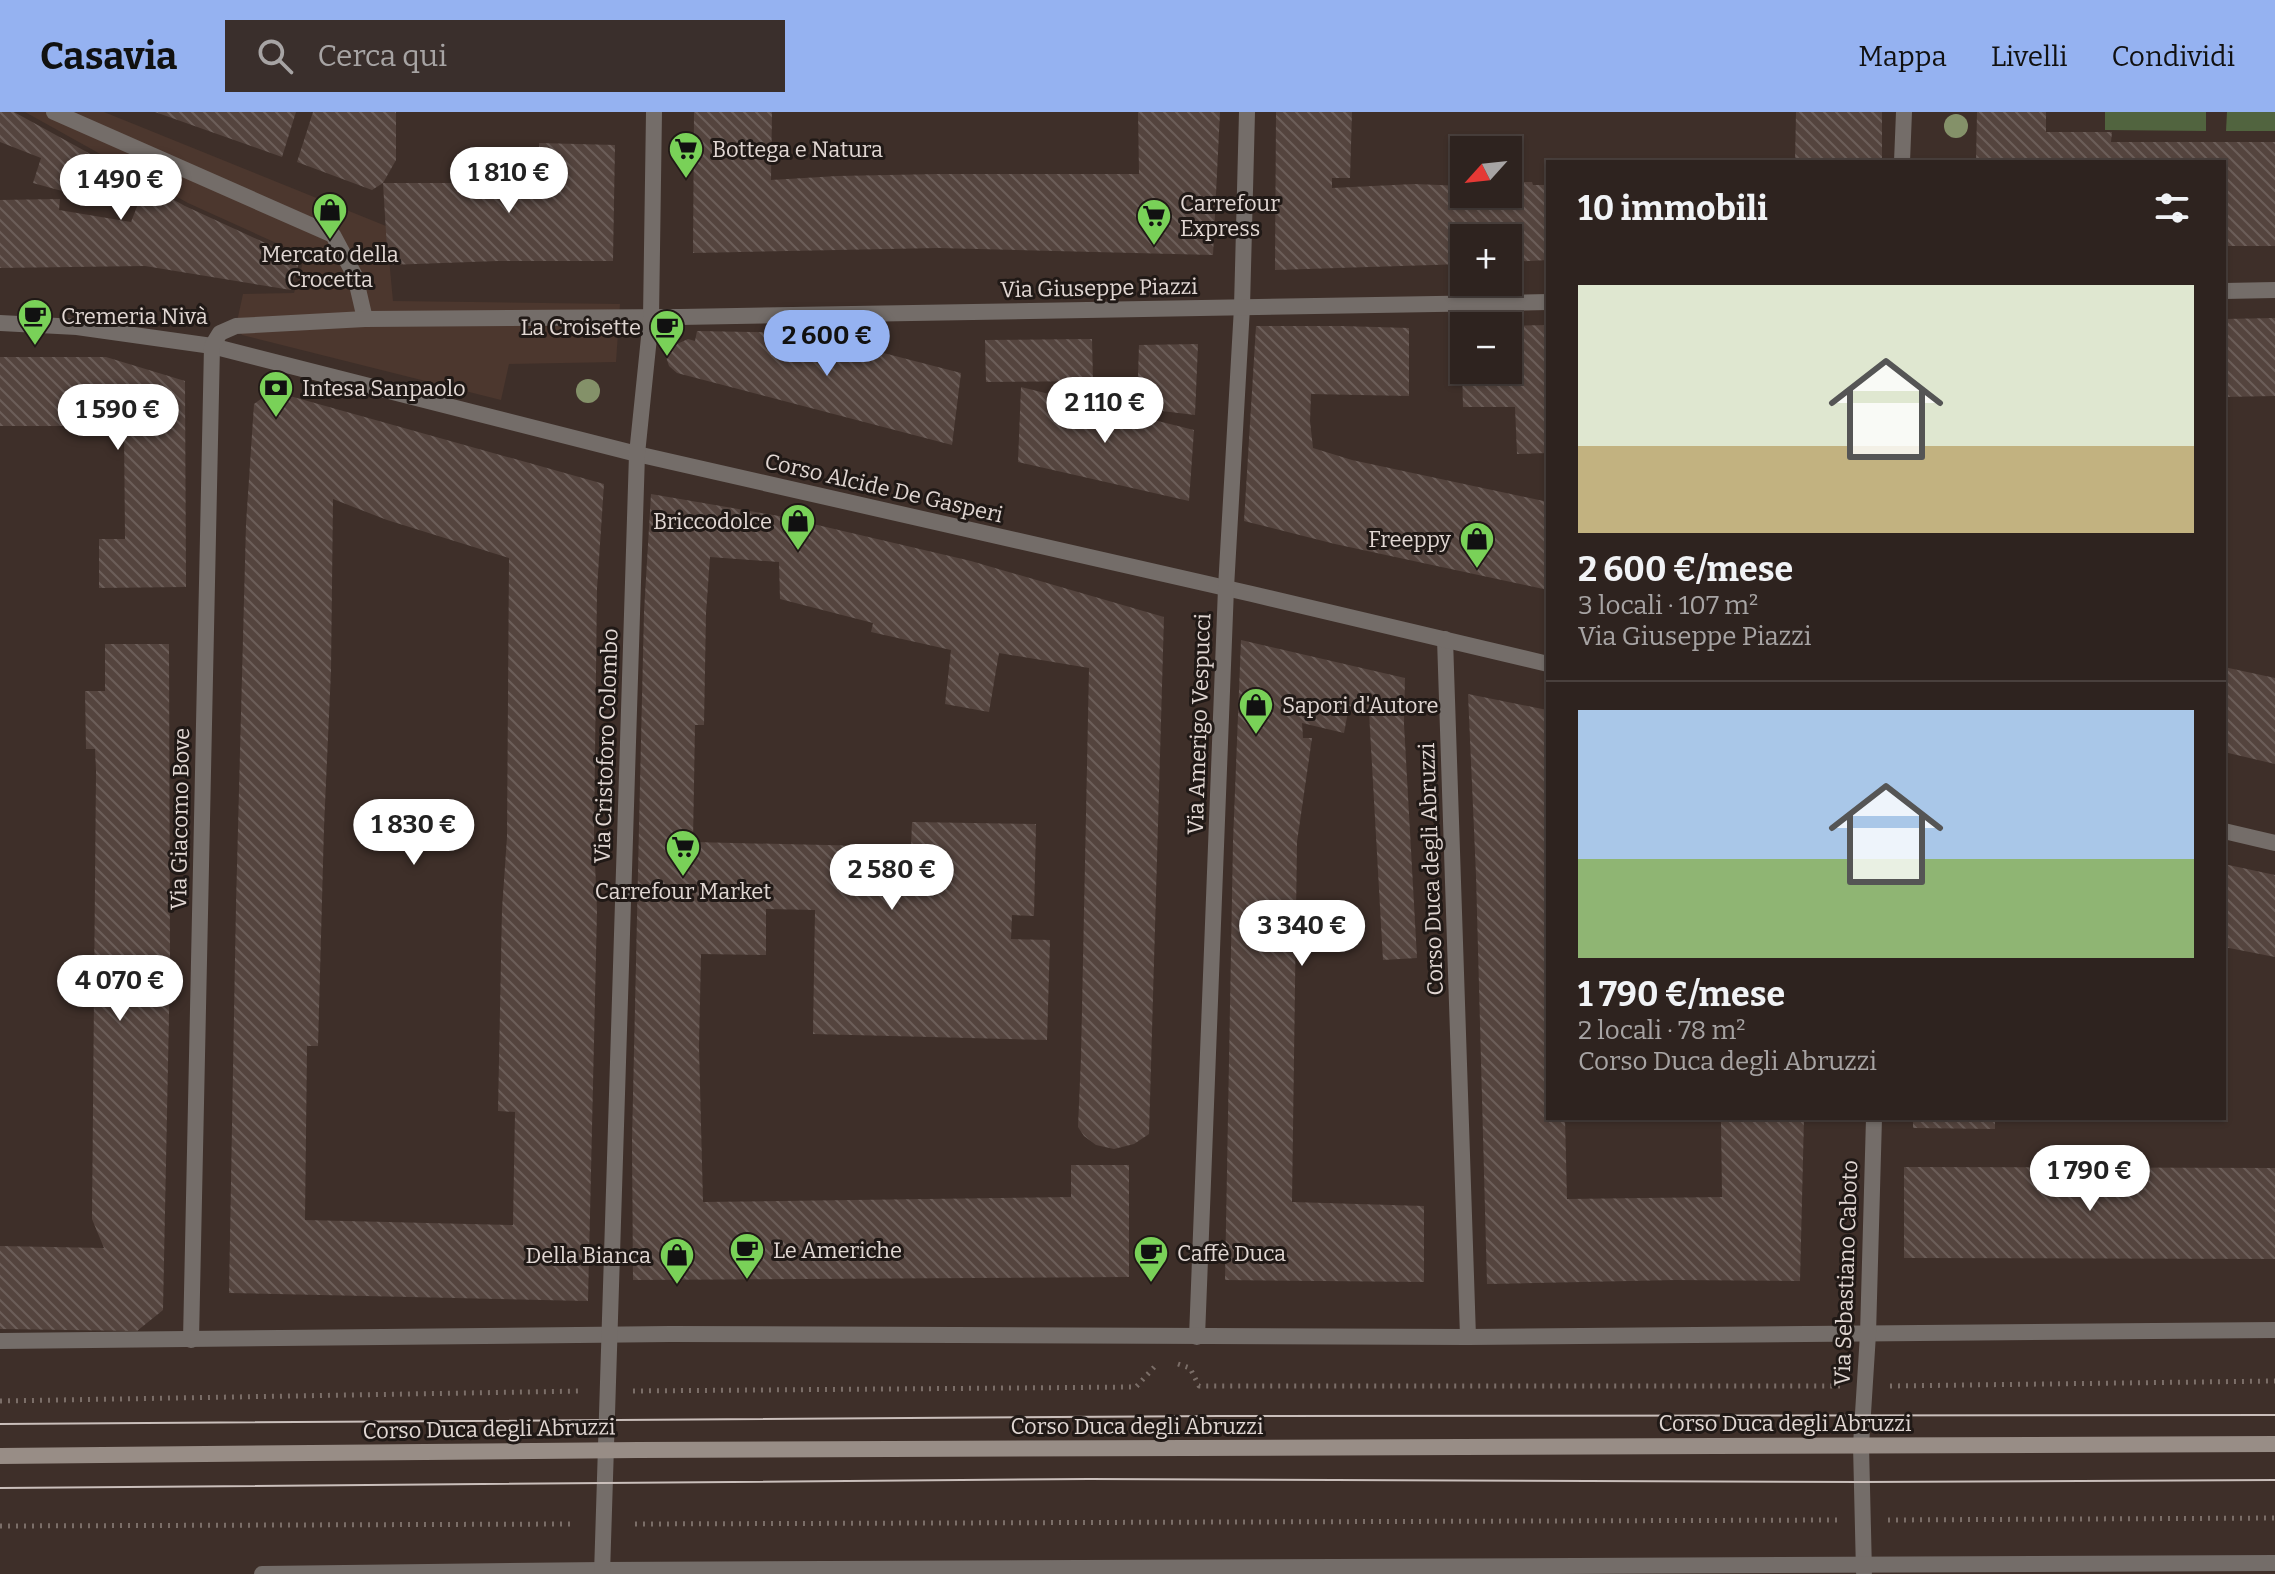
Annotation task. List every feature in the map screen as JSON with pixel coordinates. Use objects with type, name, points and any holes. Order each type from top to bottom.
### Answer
[{"type":"main road","name":"Corso Duca degli Abruzzi","points":[[0,1456],[606,1450],[2275,1444]]},
{"type":"street","points":[[54,112],[333,235],[355,276],[365,319]]},
{"type":"street","name":"Via Cristoforo Colombo","points":[[602,1572],[637,454],[651,318],[654,112]]},
{"type":"street","name":"Via Amerigo Vespucci","points":[[1197,1337],[1226,588],[1242,307],[1247,112]]},
{"type":"street","points":[[1902,160],[1904,112]]},
{"type":"street","points":[[2226,291],[2275,290]]},
{"type":"street","name":"Via Giuseppe Piazzi","points":[[651,318],[1546,302]]},
{"type":"street","points":[[212,346],[220,333],[236,326],[365,319],[651,318]]},
{"type":"street","name":"Corso Alcide De Gasperi","points":[[0,323],[77,327],[212,346],[637,454],[1546,664]]},
{"type":"street","name":"Via Giacomo Bove","points":[[191,1340],[212,346]]},
{"type":"street","name":"Corso Duca degli Abruzzi","points":[[1445,639],[1468,1337]]},
{"type":"street","points":[[2226,831],[2275,843]]},
{"type":"street","name":"Via Sebastiano Caboto","points":[[1864,1569],[1861,1445],[1868,1334],[1874,1120]]},
{"type":"street","points":[[0,1341],[609,1335],[1468,1337],[2275,1330]]},
{"type":"street","points":[[262,1574],[1864,1569],[2275,1563]]},
{"type":"path","points":[[0,1401],[1136,1387],[1155,1365],[1170,1362],[1190,1368],[1199,1386],[1864,1386],[2275,1381]]},
{"type":"path","points":[[635,1524],[2275,1518]]},
{"type":"path","points":[[0,1526],[572,1524]]},
{"type":"shaded area","name":"Mercato della Crocetta","points":[[25,112],[104,112],[386,226],[393,301],[620,304],[616,362],[509,364],[501,400],[242,335],[236,326],[243,294],[294,293],[305,256],[188,203]]},
{"type":"green space","points":[[2105,112],[2206,112],[2206,131],[2105,130]]},
{"type":"green space","points":[[2227,112],[2275,112],[2275,131],[2226,131]]},
{"type":"building","points":[[0,112],[14,112],[185,206],[300,259],[291,290],[145,266],[0,268],[0,200],[60,199],[59,210],[131,222],[138,204],[91,199],[33,183],[41,158],[0,142]]},
{"type":"building","points":[[155,112],[296,112],[282,157]]},
{"type":"building","points":[[313,112],[396,112],[396,160],[383,183],[372,190],[297,162]]},
{"type":"building","points":[[694,112],[772,112],[771,180],[937,174],[1139,174],[1138,112],[1220,112],[1213,255],[938,248],[693,253]]},
{"type":"building","points":[[1276,112],[1352,112],[1350,178],[1332,178],[1332,188],[1450,185],[1450,208],[1522,208],[1522,182],[1546,185],[1546,260],[1522,261],[1522,224],[1450,224],[1450,264],[1275,270]]},
{"type":"building","points":[[1796,112],[1882,112],[1882,160],[1795,160]]},
{"type":"building","points":[[1977,112],[2046,112],[2046,132],[2112,132],[2111,142],[2275,142],[2275,246],[2226,246],[2226,160],[1976,160]]},
{"type":"building","points":[[539,143],[615,145],[613,261],[388,265],[383,183],[496,183],[502,193],[539,192]]},
{"type":"building","points":[[2275,318],[2275,396],[2226,397],[2226,319]]},
{"type":"building","points":[[1546,325],[1546,453],[1517,454],[1515,407],[1463,407],[1462,384],[1522,384],[1522,326]]},
{"type":"building","points":[[1256,326],[1409,328],[1409,396],[1311,394],[1313,448],[1352,460],[1546,502],[1546,590],[1335,544],[1244,521]]},
{"type":"building","points":[[697,331],[806,333],[961,373],[952,445],[677,373],[669,366],[666,357],[668,348],[688,339],[695,341]]},
{"type":"building","points":[[1092,339],[1093,381],[986,382],[985,340]]},
{"type":"building","points":[[1198,344],[1195,415],[1137,408],[1139,345]]},
{"type":"building","points":[[0,357],[106,357],[185,381],[186,587],[99,588],[99,539],[125,539],[124,426],[0,426]]},
{"type":"building","points":[[1021,387],[1194,430],[1189,501],[1018,462]]},
{"type":"building","points":[[272,391],[604,484],[597,589],[594,838],[597,911],[588,1301],[229,1293],[246,524],[254,404]],"holes":[[[333,499],[387,520],[509,558],[507,837],[502,909],[498,1111],[515,1112],[513,1225],[305,1220],[307,1046],[318,1046],[331,670]]]},
{"type":"building","points":[[651,494],[779,516],[971,561],[1164,617],[1149,1134],[1134,1144],[1114,1149],[1096,1145],[1078,1127],[1089,668],[999,653],[989,712],[945,704],[951,650],[871,632],[873,623],[780,599],[779,562],[710,557],[704,725],[695,725],[693,842],[911,847],[912,822],[1036,824],[1034,916],[1012,915],[1011,939],[1050,940],[1047,1040],[813,1034],[815,910],[766,909],[766,955],[701,954],[699,1047],[703,1202],[1071,1197],[1071,1165],[1129,1165],[1129,1277],[633,1280],[632,1141],[639,827],[644,612]]},
{"type":"building","points":[[1241,640],[1405,678],[1404,724],[1417,958],[1383,960],[1369,712],[1349,706],[1344,733],[1302,723],[1303,738],[1312,738],[1297,842],[1292,1202],[1424,1206],[1424,1282],[1225,1280],[1233,841]]},
{"type":"building","points":[[105,644],[169,644],[170,965],[163,1310],[137,1331],[0,1329],[0,1246],[104,1248],[92,1219],[96,771],[95,749],[86,749],[85,691],[105,691]]},
{"type":"building","points":[[2226,667],[2275,678],[2275,764],[2226,752]]},
{"type":"building","points":[[1468,694],[1546,710],[1546,1120],[1565,1120],[1567,1199],[1722,1197],[1721,1120],[1804,1120],[1800,1281],[1487,1284]]},
{"type":"building","points":[[2226,864],[2275,875],[2275,957],[2226,947]]},
{"type":"building","points":[[1913,1120],[1995,1120],[1995,1129],[1913,1128]]},
{"type":"building","points":[[1904,1167],[2275,1168],[2275,1259],[1904,1258]]},
{"type":"tram line","points":[[0,1424],[1220,1416],[2275,1415]]},
{"type":"tram line","points":[[0,1488],[1089,1479],[2275,1480]]},
{"type":"place","name":"Bottega e Natura","points":[[686,180]]},
{"type":"place","name":"Mercato della Crocetta","points":[[330,241]]},
{"type":"place","name":"Carrefour Express","points":[[1154,247]]},
{"type":"place","name":"Cremeria Nivà","points":[[35,347]]},
{"type":"place","name":"La Croisette","points":[[667,358]]},
{"type":"place","name":"Intesa Sanpaolo","points":[[276,419]]},
{"type":"place","name":"Briccodolce","points":[[798,552]]},
{"type":"place","name":"Freeppy","points":[[1477,570]]},
{"type":"place","name":"Sapori d'Autore","points":[[1256,736]]},
{"type":"place","name":"Carrefour Market","points":[[683,878]]},
{"type":"place","name":"Le Americhe","points":[[747,1281]]},
{"type":"place","name":"Caffè Duca","points":[[1151,1284]]},
{"type":"place","name":"Della Bianca","points":[[677,1286]]}]
